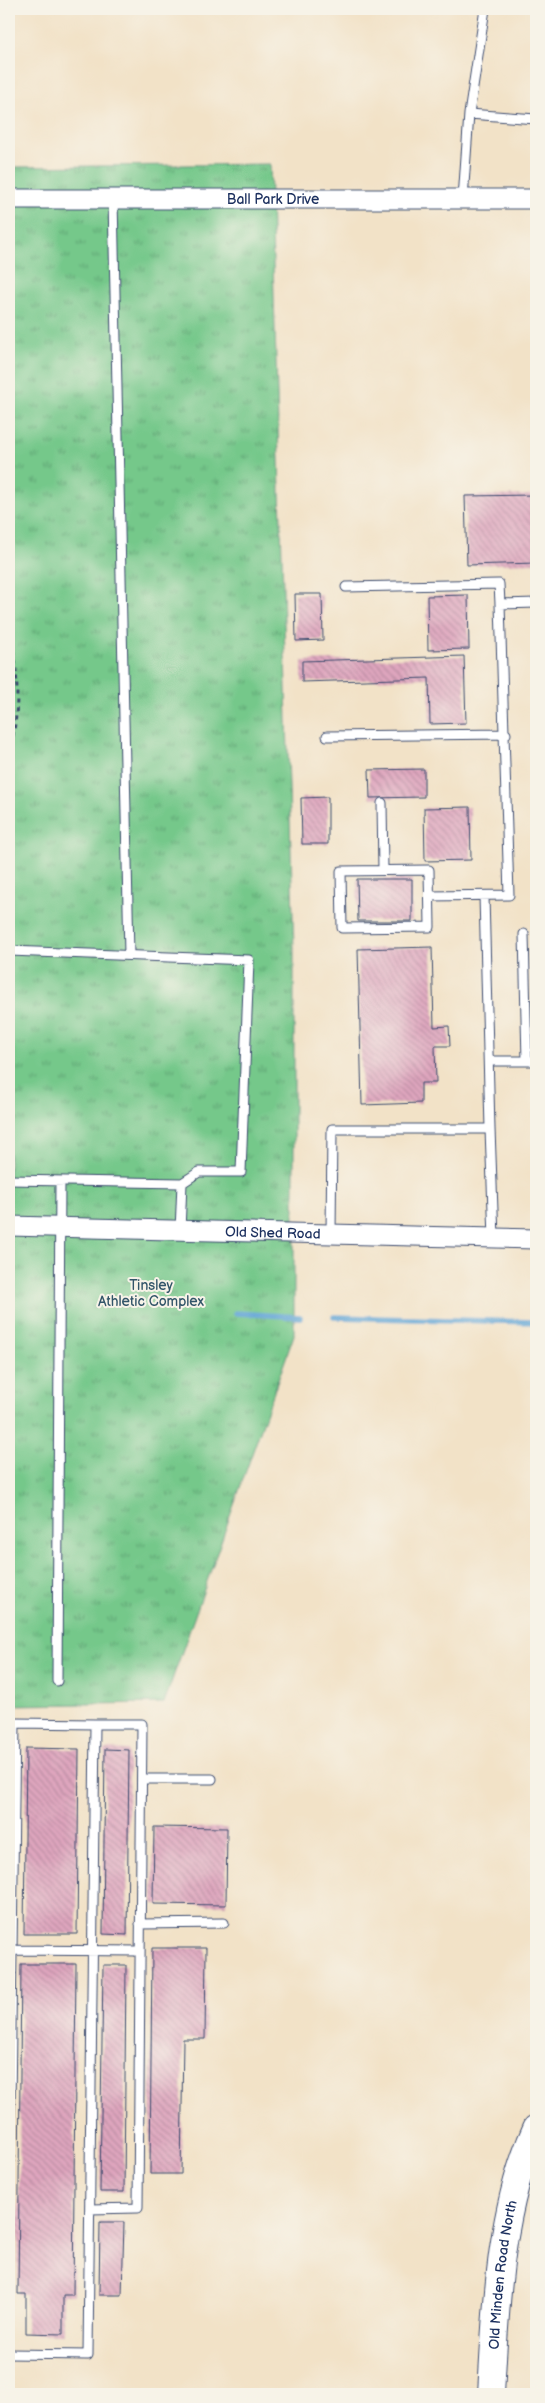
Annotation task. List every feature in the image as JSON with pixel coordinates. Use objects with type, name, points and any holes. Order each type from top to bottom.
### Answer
[{"type":"street","name":"Ball Park Drive","points":[[9,199],[536,199]]},
{"type":"street","name":"Old Shed Road","points":[[9,1226],[536,1239]]},
{"type":"street","name":"Old Minden Road North","points":[[491,2394],[495,2321],[502,2255],[515,2191],[536,2128]]},
{"type":"lane","points":[[463,198],[469,114],[485,9]]},
{"type":"lane","points":[[469,114],[536,119]]},
{"type":"lane","points":[[113,198],[129,955]]},
{"type":"lane","points":[[346,587],[500,584],[506,734],[509,895],[430,896]]},
{"type":"lane","points":[[500,604],[536,603]]},
{"type":"lane","points":[[327,736],[506,734]]},
{"type":"lane","points":[[382,803],[383,870]]},
{"type":"lane","points":[[342,870],[429,870],[430,896],[430,926],[342,928],[342,870]]},
{"type":"lane","points":[[484,896],[494,1238]]},
{"type":"lane","points":[[489,1061],[532,1061],[524,934]]},
{"type":"lane","points":[[9,951],[248,960],[240,1172],[199,1172],[182,1183],[9,1180]]},
{"type":"lane","points":[[332,1234],[332,1129],[490,1129]]},
{"type":"lane","points":[[57,1681],[60,1181]]},
{"type":"lane","points":[[180,1231],[182,1183]]},
{"type":"lane","points":[[9,2182],[12,1950],[11,1831],[14,1723],[142,1724],[138,2208],[90,2209]]},
{"type":"lane","points":[[9,2354],[88,2355],[95,1724]]},
{"type":"lane","points":[[142,1779],[212,1779]]},
{"type":"lane","points":[[140,1924],[224,1923]]},
{"type":"lane","points":[[12,1950],[140,1951]]},
{"type":"path","points":[[9,621],[17,691],[9,750]]},
{"type":"green space","name":"Tinsley Athletic Complex","points":[[270,164],[294,949],[294,1335],[164,1703],[9,1705],[9,167]]},
{"type":"building","points":[[536,495],[536,563],[467,565],[465,496]]},
{"type":"building","points":[[295,594],[322,594],[323,640],[296,641]]},
{"type":"building","points":[[468,595],[469,649],[428,650],[427,596]]},
{"type":"building","points":[[464,656],[466,723],[430,724],[429,678],[302,682],[302,661]]},
{"type":"building","points":[[424,769],[424,797],[370,798],[369,770]]},
{"type":"building","points":[[328,797],[328,844],[302,844],[301,798]]},
{"type":"building","points":[[470,807],[471,860],[425,861],[424,808]]},
{"type":"building","points":[[357,879],[412,879],[412,921],[358,921]]},
{"type":"building","points":[[432,947],[434,1027],[449,1026],[450,1046],[435,1046],[436,1083],[421,1083],[421,1103],[362,1105],[358,949]]},
{"type":"building","points":[[26,1748],[79,1749],[77,1934],[24,1934]]},
{"type":"building","points":[[105,1749],[129,1750],[127,1935],[103,1934]]},
{"type":"building","points":[[154,1827],[227,1828],[226,1905],[153,1904]]},
{"type":"building","points":[[152,1948],[206,1948],[205,2039],[183,2039],[181,2174],[150,2174]]},
{"type":"building","points":[[21,1964],[76,1964],[73,2295],[63,2295],[63,2334],[26,2333],[26,2294],[18,2294]]},
{"type":"building","points":[[103,1965],[126,1965],[124,2192],[100,2192]]},
{"type":"building","points":[[100,2222],[124,2222],[122,2295],[99,2295]]},
{"type":"waterway","points":[[236,1313],[300,1317]]},
{"type":"waterway","points":[[334,1317],[536,1322]]}]
